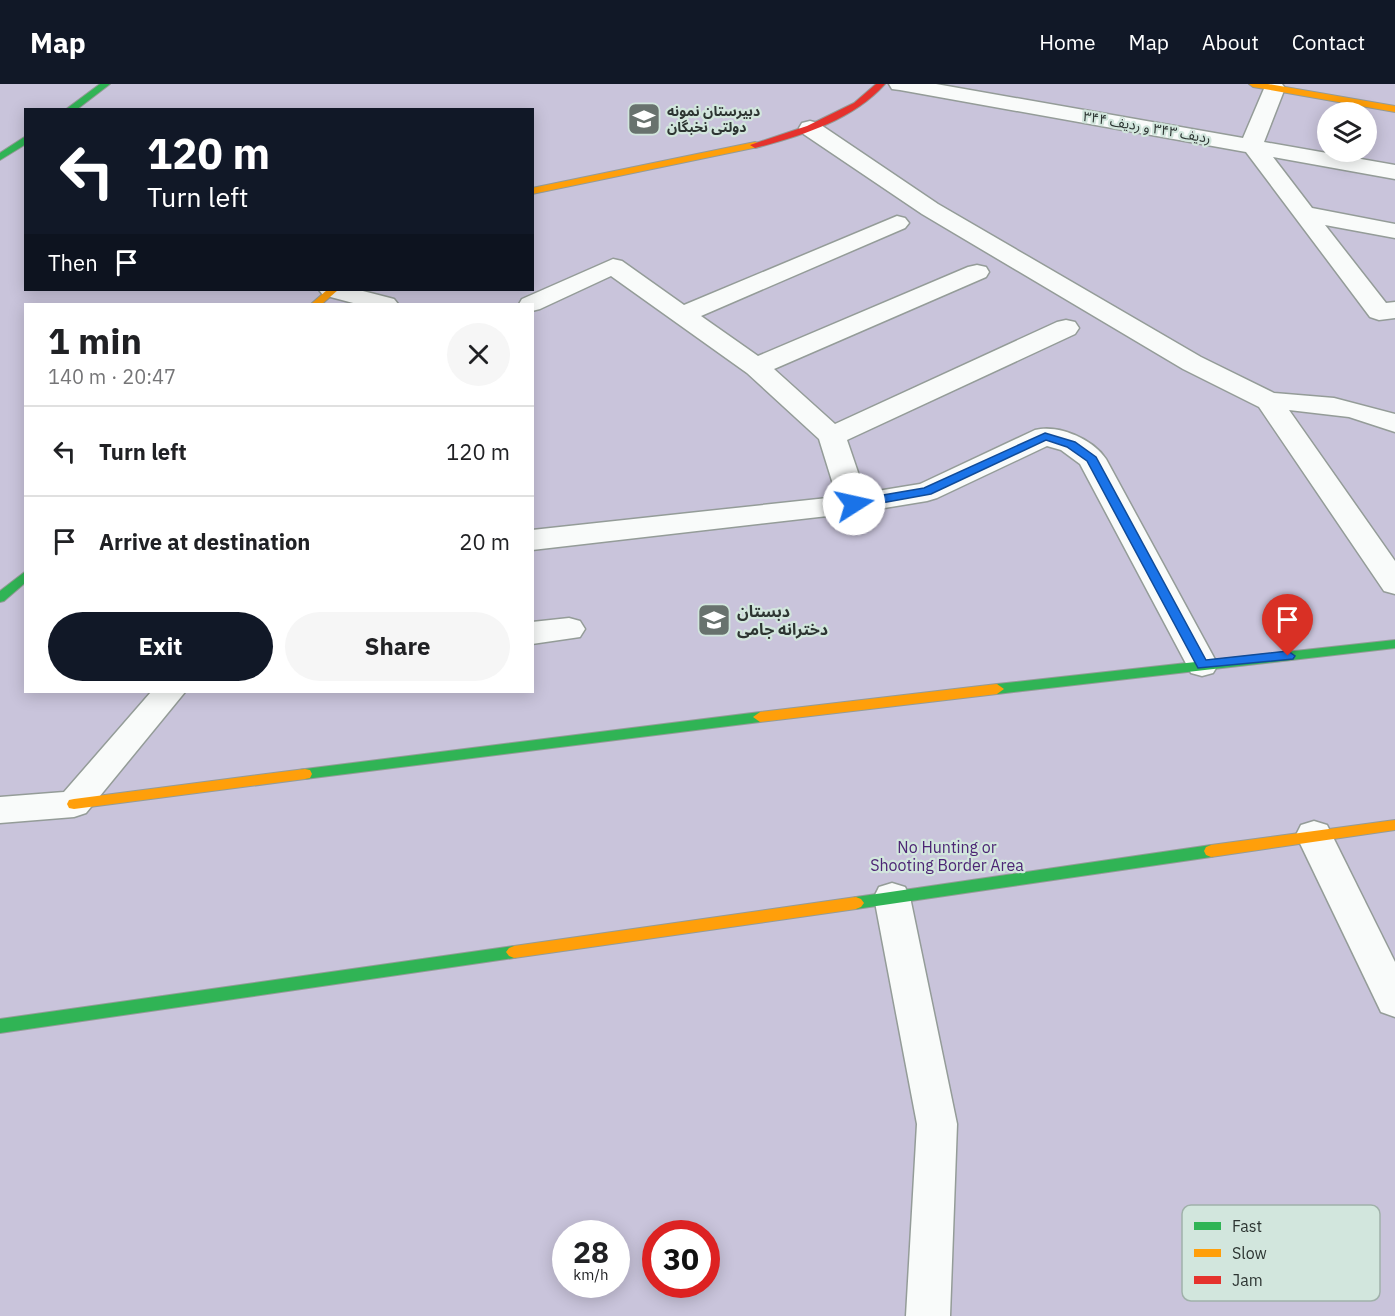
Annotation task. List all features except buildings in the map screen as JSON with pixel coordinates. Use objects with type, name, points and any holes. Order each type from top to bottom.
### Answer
[{"type":"street","points":[[72,108],[106,84]]},
{"type":"street","points":[[534,191],[752,146],[810,128],[857,105],[881,84]]},
{"type":"street","name":"ردیف ۳۴۳ و ردیف ۳۴۴","points":[[900,84],[1395,172]]},
{"type":"street","points":[[1395,109],[1264,86],[1252,145],[1379,312],[1395,310]]},
{"type":"street","points":[[810,128],[931,209],[1192,363],[1269,401],[1346,408],[1367,412],[1395,424]]},
{"type":"street","points":[[3,152],[24,140]]},
{"type":"street","points":[[1304,214],[1395,231]]},
{"type":"street","points":[[682,315],[897,223]]},
{"type":"street","points":[[533,303],[613,266],[756,367],[832,436],[854,504]]},
{"type":"street","points":[[756,367],[977,273]]},
{"type":"street","points":[[327,295],[379,303]]},
{"type":"street","points":[[832,436],[1066,328]]},
{"type":"street","points":[[1269,401],[1395,584]]},
{"type":"street","points":[[534,540],[854,504],[927,492],[1045,436],[1071,444],[1092,459],[1203,665]]},
{"type":"street","points":[[0,598],[24,577]]},
{"type":"street","points":[[534,633],[569,629]]},
{"type":"street","points":[[0,810],[74,804],[586,738],[1395,644]]},
{"type":"street","points":[[74,804],[168,693]]},
{"type":"street","points":[[0,1026],[1395,825]]},
{"type":"street","points":[[1314,835],[1395,1001]]},
{"type":"street","points":[[892,897],[937,1124],[928,1316]]},
{"type":"green space","name":"No Hunting or Shooting Border Area","points":[[0,84],[1395,84],[1395,1316],[0,1316]]},
{"type":"traffic: fast","points":[[72,108],[106,84]]},
{"type":"traffic: fast","points":[[0,157],[24,140]]},
{"type":"traffic: fast","points":[[0,598],[24,577]]},
{"type":"traffic: fast","points":[[997,689],[1395,644]]},
{"type":"traffic: fast","points":[[305,774],[760,717]]},
{"type":"traffic: fast","points":[[856,903],[1211,851]]},
{"type":"traffic: fast","points":[[0,1026],[514,952]]},
{"type":"traffic: slow","points":[[1253,84],[1395,109]]},
{"type":"traffic: slow","points":[[534,191],[755,145]]},
{"type":"traffic: slow","points":[[317,303],[332,291]]},
{"type":"traffic: slow","points":[[760,717],[997,689]]},
{"type":"traffic: slow","points":[[74,804],[305,774]]},
{"type":"traffic: slow","points":[[1211,851],[1395,825]]},
{"type":"traffic: slow","points":[[514,952],[856,903]]},
{"type":"traffic: jam","points":[[755,145],[810,128],[857,105],[881,84]]},
{"type":"place","name":"دبیرستان نمونه دولتی نخبگان","points":[[644,119]]},
{"type":"place","name":"دبستان دخترانه جامی","points":[[714,620]]},
{"type":"route","points":[[854,504],[927,492],[1045,436],[1071,444],[1092,459],[1203,665],[1288,656]]}]
